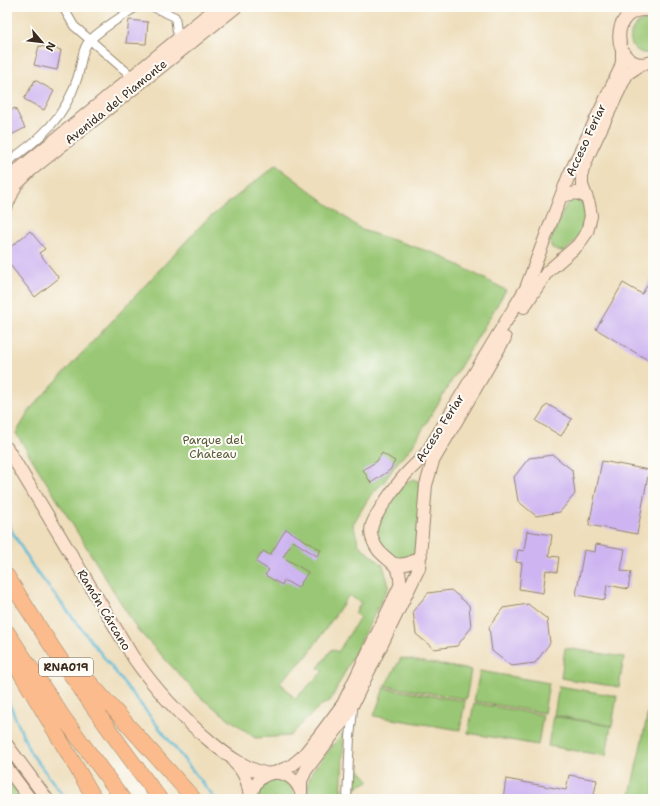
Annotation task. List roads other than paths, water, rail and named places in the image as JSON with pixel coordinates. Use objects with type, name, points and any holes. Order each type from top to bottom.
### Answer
[{"type":"highway","name":"RNA019","points":[[7,576],[88,700],[160,799]]},
{"type":"highway","points":[[29,611],[64,650],[82,675],[162,761],[194,799]]},
{"type":"highway","name":"RNA019","points":[[7,632],[64,717],[123,799]]},
{"type":"highway","points":[[7,650],[95,799]]},
{"type":"main road","name":"Avenida del Piamonte","points":[[7,205],[14,188],[20,180],[136,80],[178,38],[217,7]]},
{"type":"main road","name":"Avenida del Piamonte","points":[[7,183],[17,171],[136,80],[236,7]]},
{"type":"main road","points":[[619,30],[625,7]]},
{"type":"main road","points":[[619,30],[629,15],[637,11],[648,9]]},
{"type":"main road","name":"Acceso Feriar","points":[[395,564],[378,550],[372,538],[371,530],[375,519],[406,475],[427,452],[528,283],[569,175],[620,69],[622,62],[622,51],[618,37],[619,30]]},
{"type":"main road","points":[[622,51],[631,59],[647,63]]},
{"type":"main road","name":"Acceso Feriar","points":[[301,796],[301,781],[306,770],[347,716],[419,568],[426,485],[438,450],[543,277],[552,266],[582,241],[589,227],[590,209],[585,196],[582,172],[625,78],[631,71],[647,63]]},
{"type":"main road","points":[[561,196],[576,193],[585,196]]},
{"type":"main road","points":[[544,242],[553,254],[564,256]]},
{"type":"main road","name":"Ramón Cárcano","points":[[7,448],[142,670],[157,690],[178,713],[225,753],[243,772],[251,799]]},
{"type":"main road","points":[[406,475],[420,478],[426,485]]},
{"type":"main road","points":[[251,799],[253,788],[256,783],[264,776],[291,766],[302,757],[343,704],[400,586],[400,574],[395,564],[406,564],[413,562],[420,555]]},
{"type":"main road","points":[[7,745],[47,799]]},
{"type":"main road","name":"Ramón Cárcano","points":[[225,753],[250,768],[272,773],[280,773],[291,778],[296,782],[301,796]]},
{"type":"main road","points":[[7,768],[30,799]]},
{"type":"street","points":[[63,7],[74,26],[136,80]]},
{"type":"street","points":[[7,162],[33,144],[49,128],[58,116],[75,87],[80,72],[84,47],[90,39],[136,7]]},
{"type":"street","points":[[153,7],[175,17],[178,38]]},
{"type":"street","points":[[347,799],[350,737],[355,700]]},
{"type":"waterway","points":[[7,523],[33,567],[215,799]]},
{"type":"waterway","points":[[7,698],[30,752],[66,799]]},
{"type":"park label","name":"Parque del Chateau","points":[[213,447]]}]
